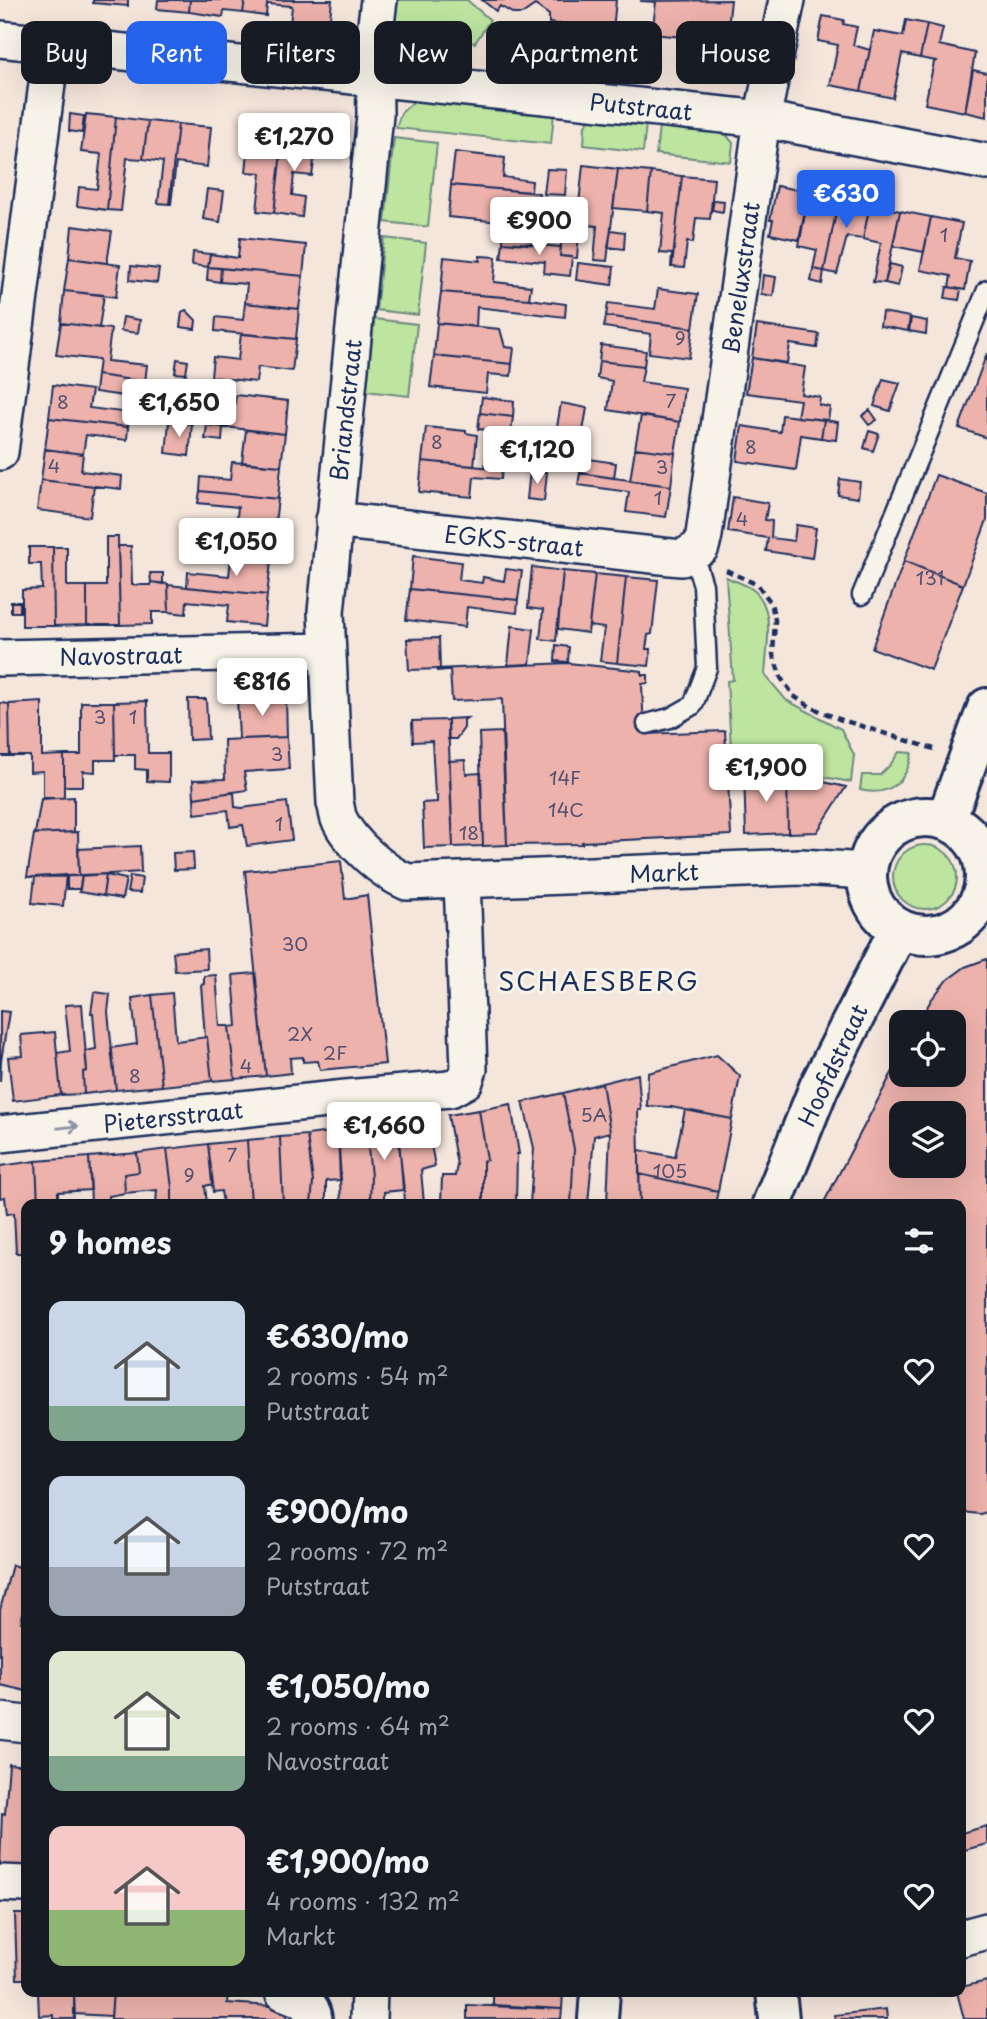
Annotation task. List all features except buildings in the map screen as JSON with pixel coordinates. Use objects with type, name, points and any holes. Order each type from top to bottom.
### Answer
[{"type":"street","name":"Briandstraat","points":[[376,21],[379,0]]},
{"type":"street","name":"Beneluxstraat","points":[[693,553],[701,547],[704,535],[762,119],[787,0]]},
{"type":"street","name":"Putstraat","points":[[0,40],[21,42]]},
{"type":"street","name":"Putstraat","points":[[112,51],[374,79]]},
{"type":"street","points":[[0,452],[47,84]]},
{"type":"street","name":"Briandstraat","points":[[339,819],[335,803],[326,612],[375,115],[374,84]]},
{"type":"street","name":"Putstraat","points":[[422,84],[762,119],[987,162]]},
{"type":"street","name":"EGKS-straat","points":[[334,520],[671,558],[682,558],[693,553]]},
{"type":"street","name":"Navostraat","points":[[0,658],[327,651]]},
{"type":"street","points":[[946,820],[987,708]]},
{"type":"street","points":[[925,816],[946,820],[962,828],[975,842],[983,858],[985,895],[974,912],[958,927],[939,934],[918,936],[887,922],[871,899],[867,886],[867,871],[872,850],[885,832],[904,821],[925,816]]},
{"type":"street","name":"Markt","points":[[339,819],[363,851],[394,876],[407,882],[800,867],[867,871]]},
{"type":"street","name":"Pietersstraat","points":[[0,1134],[450,1089],[465,1081],[469,1069],[461,880]]},
{"type":"street","name":"Hoofdstraat","points":[[774,1199],[819,1087],[899,929]]},
{"type":"street","points":[[0,1721],[21,1723]]},
{"type":"street","points":[[0,1883],[21,1884]]},
{"type":"street","points":[[966,1937],[987,1931]]},
{"type":"street","points":[[294,1997],[306,2002],[314,2019]]},
{"type":"street","points":[[368,2019],[369,1997]]},
{"type":"street","points":[[598,2019],[600,1997]]},
{"type":"street","points":[[777,1997],[779,2019]]},
{"type":"lane","points":[[862,595],[987,290]]},
{"type":"lane","points":[[647,724],[670,718],[693,705],[708,668],[703,585],[693,553]]},
{"type":"path","points":[[693,553],[758,585],[771,603],[775,620],[773,654],[781,678],[796,696],[811,707],[839,719],[968,760]]},
{"type":"green space","points":[[394,0],[467,0],[490,20],[486,21],[486,26],[475,43],[472,42],[472,21],[392,21]]},
{"type":"green space","points":[[414,101],[554,113],[551,144],[396,128],[401,113]]},
{"type":"green space","points":[[591,118],[646,124],[643,152],[584,145],[585,125]]},
{"type":"green space","points":[[659,126],[724,132],[733,143],[731,162],[656,154]]},
{"type":"green space","points":[[394,138],[437,143],[428,227],[385,222]]},
{"type":"green space","points":[[384,238],[426,243],[418,315],[376,310]]},
{"type":"green space","points":[[374,319],[417,324],[409,396],[366,391]]},
{"type":"green space","points":[[726,577],[752,589],[765,606],[768,629],[765,675],[786,700],[841,729],[854,755],[851,782],[785,770],[760,751],[731,748],[727,681],[733,680]]},
{"type":"green space","points":[[899,752],[912,753],[906,772],[895,785],[880,791],[860,790],[862,775],[880,775]]},
{"type":"green space","points":[[919,845],[931,845],[948,854],[955,865],[955,889],[948,900],[931,909],[919,909],[907,904],[898,895],[893,883],[893,871],[898,859],[907,850]]},
{"type":"district","name":"SCHAESBERG","points":[[599,980]]}]
